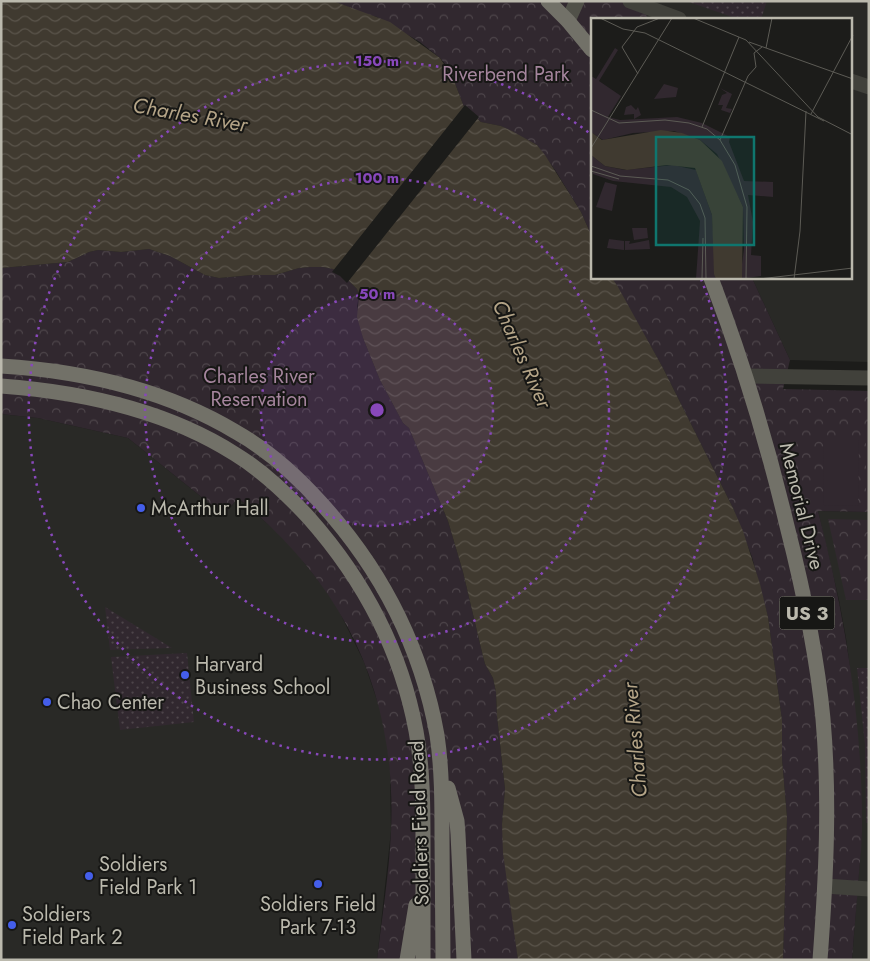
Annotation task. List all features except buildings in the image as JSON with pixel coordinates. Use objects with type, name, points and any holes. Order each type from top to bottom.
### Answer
[{"type":"highway","points":[[548,1],[591,49]]},
{"type":"highway","name":"Memorial Drive","points":[[711,279],[745,376],[768,452],[805,603],[816,666],[823,720],[827,800],[825,886],[820,960]]},
{"type":"highway","name":"Soldiers Field Road","points":[[1,366],[50,370],[105,381],[160,397],[212,419],[237,432],[289,470],[312,493],[353,541],[377,576],[409,638],[421,669],[431,708],[439,753],[442,802],[442,960]]},
{"type":"highway","name":"Soldiers Field Road","points":[[1,386],[49,390],[132,409],[185,428],[236,454],[280,489],[319,529],[349,567],[369,599],[393,649],[403,676],[416,731],[420,760],[423,859],[423,960]]},
{"type":"highway","points":[[439,753],[457,821],[462,888],[464,960]]},
{"type":"highway","points":[[407,960],[423,859]]},
{"type":"street","points":[[568,21],[577,1]]},
{"type":"street","points":[[630,1],[676,18]]},
{"type":"street","points":[[852,81],[869,87]]},
{"type":"street","points":[[745,376],[869,378]]},
{"type":"street","points":[[825,886],[869,889]]},
{"type":"shaded area","points":[[650,1],[869,1],[869,362],[790,360],[752,279],[852,279],[852,18],[646,18]]},
{"type":"shaded area","name":"Harvard Business School","points":[[1,414],[38,418],[128,438],[224,515],[238,498],[277,532],[295,551],[325,589],[339,611],[364,662],[381,712],[387,742],[390,770],[391,831],[377,960],[1,960]]},
{"type":"shaded area","points":[[818,511],[869,512],[869,960],[852,960],[862,832],[859,758],[846,638]]},
{"type":"green space","name":"Riverbend Park","points":[[333,1],[650,1],[646,18],[591,18],[591,235],[581,212],[537,145],[501,126],[481,122],[464,107],[453,78],[447,66],[440,58],[420,42],[377,17]]},
{"type":"green space","points":[[686,1],[767,1],[761,18],[735,18]]},
{"type":"green space","name":"Charles River Reservation","points":[[149,249],[170,256],[205,275],[219,278],[275,275],[299,268],[323,267],[333,269],[342,274],[357,289],[359,296],[357,306],[363,338],[380,380],[403,423],[409,428],[448,521],[463,572],[485,664],[493,678],[505,789],[502,824],[518,960],[377,960],[391,832],[391,781],[385,733],[373,688],[357,646],[335,605],[308,567],[276,532],[238,498],[224,515],[128,438],[38,418],[1,414],[1,268],[68,262],[98,250],[121,252]]},
{"type":"green space","points":[[613,279],[752,279],[790,360],[783,389],[869,391],[869,512],[818,511],[844,629],[856,710],[862,791],[862,836],[852,960],[783,960],[787,817],[782,759],[782,720],[768,617],[752,557],[733,508],[663,368]]},
{"type":"green space","points":[[824,440],[859,440],[858,506],[823,505]]},
{"type":"green space","points":[[866,440],[869,440],[869,506],[866,506]]},
{"type":"green space","points":[[828,519],[869,520],[869,600],[846,600]]},
{"type":"green space","points":[[105,607],[172,648],[110,650]]},
{"type":"green space","points":[[187,653],[194,722],[120,730],[111,657]]},
{"type":"green space","points":[[857,668],[869,668],[869,823],[866,823],[865,745]]},
{"type":"water","name":"Charles River","points":[[1,1],[333,1],[390,22],[440,58],[453,78],[464,107],[481,122],[501,126],[537,145],[545,155],[581,212],[591,235],[591,279],[613,279],[618,287],[663,368],[743,531],[760,584],[768,617],[782,720],[782,759],[787,817],[783,960],[518,960],[503,853],[502,824],[505,789],[493,678],[485,664],[463,572],[448,521],[409,428],[403,423],[380,380],[363,338],[357,317],[359,296],[357,289],[342,274],[333,269],[310,267],[275,275],[219,278],[205,275],[170,256],[149,249],[121,252],[98,250],[68,262],[1,268]]},
{"type":"pier","points":[[465,105],[479,117],[347,283],[340,276],[332,272]]},
{"type":"place","name":"McArthur Hall","points":[[141,508]]},
{"type":"place","name":"Harvard Business School","points":[[185,675]]},
{"type":"place","name":"Chao Center","points":[[47,702]]},
{"type":"place","name":"Soldiers Field Park 1","points":[[89,876]]},
{"type":"place","name":"Soldiers Field Park 7-13","points":[[318,884]]},
{"type":"place","name":"Soldiers Field Park 2","points":[[12,925]]}]
